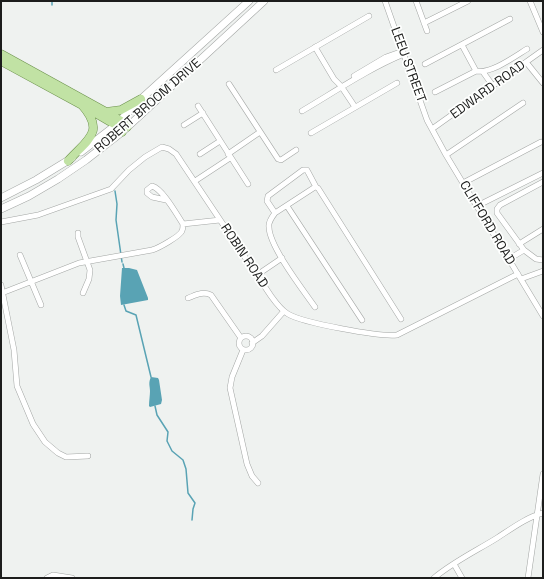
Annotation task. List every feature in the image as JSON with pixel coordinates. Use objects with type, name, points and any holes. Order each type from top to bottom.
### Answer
[{"type":"main road","points":[[1,54],[106,112],[125,130]]},
{"type":"main road","points":[[1,61],[118,123]]},
{"type":"main road","points":[[106,112],[121,110],[141,99]]},
{"type":"main road","points":[[68,161],[93,133],[92,118],[82,105]]},
{"type":"street","name":"ROBERT BROOM DRIVE","points":[[1,198],[68,161],[118,123],[141,99],[249,1]]},
{"type":"street","name":"ROBERT BROOM DRIVE","points":[[1,209],[29,196],[58,179],[125,130],[264,1]]},
{"type":"street","name":"LEEU STREET","points":[[385,1],[432,129]]},
{"type":"street","points":[[416,1],[427,31]]},
{"type":"street","points":[[424,23],[468,1]]},
{"type":"street","points":[[530,1],[541,20],[543,32]]},
{"type":"street","points":[[276,70],[369,16]]},
{"type":"street","points":[[425,64],[510,20]]},
{"type":"street","points":[[462,45],[476,72]]},
{"type":"street","points":[[315,47],[334,79],[341,86],[355,107]]},
{"type":"street","points":[[435,92],[476,72],[483,72],[499,65],[527,49]]},
{"type":"street","name":"EDWARD ROAD","points":[[432,129],[543,50]]},
{"type":"street","points":[[302,111],[386,57],[403,53]]},
{"type":"street","points":[[526,62],[543,83]]},
{"type":"street","points":[[483,72],[493,86]]},
{"type":"street","points":[[311,133],[397,83]]},
{"type":"street","points":[[229,84],[279,160],[296,150]]},
{"type":"street","points":[[446,155],[523,103]]},
{"type":"street","points":[[198,106],[248,184]]},
{"type":"street","points":[[184,125],[203,113]]},
{"type":"street","name":"CLIFFORD ROAD","points":[[432,129],[446,155],[543,316]]},
{"type":"street","points":[[195,181],[260,132]]},
{"type":"street","points":[[200,154],[220,142]]},
{"type":"street","points":[[463,183],[542,142]]},
{"type":"street","name":"ROBIN ROAD","points":[[1,222],[38,215],[111,189],[140,162],[160,147],[169,149],[176,154],[271,296],[284,311],[295,318],[370,333],[398,335],[518,274]]},
{"type":"street","points":[[275,213],[267,201],[268,196],[303,170],[306,170],[358,249],[401,319]]},
{"type":"street","points":[[477,206],[543,173]]},
{"type":"street","points":[[543,182],[497,208],[497,213],[524,250],[536,259],[543,260]]},
{"type":"street","points":[[315,307],[282,258],[274,244],[269,228],[271,219],[275,213],[316,187]]},
{"type":"street","points":[[2,293],[79,263],[152,250],[159,247],[180,233],[183,228],[183,224],[166,200]]},
{"type":"street","points":[[287,206],[362,320]]},
{"type":"street","points":[[183,224],[220,220]]},
{"type":"street","points":[[519,244],[543,229]]},
{"type":"street","points":[[78,233],[78,237],[90,270],[83,293]]},
{"type":"street","points":[[509,259],[524,250]]},
{"type":"street","points":[[20,254],[41,305]]},
{"type":"street","points":[[257,275],[282,258]]},
{"type":"street","points":[[521,279],[543,271]]},
{"type":"street","points":[[1,286],[15,357],[17,386],[33,424],[45,442],[58,454],[66,457],[88,456]]},
{"type":"street","points":[[188,298],[202,293],[211,295],[241,338]]},
{"type":"street","points":[[243,350],[250,348],[252,343],[262,336],[284,311]]},
{"type":"street","points":[[241,338],[248,337],[252,343]]},
{"type":"street","points":[[241,338],[239,344],[243,350]]},
{"type":"street","points":[[243,350],[232,377],[230,388],[247,464],[249,470],[258,483]]},
{"type":"street","points":[[528,578],[536,514],[543,474]]},
{"type":"street","points":[[434,578],[454,564],[536,514],[543,513]]},
{"type":"street","points":[[454,564],[462,578]]},
{"type":"street","points":[[47,578],[53,575],[72,578]]},
{"type":"water","points":[[122,268],[137,270],[148,300],[121,305],[120,296]]},
{"type":"water","points":[[151,377],[158,378],[159,380],[162,400],[161,404],[150,407],[149,383]]},
{"type":"waterway","points":[[115,191],[117,204],[116,220],[122,262]]},
{"type":"waterway","points":[[123,264],[124,268]]},
{"type":"waterway","points":[[124,305],[126,311],[136,315],[151,377]]},
{"type":"waterway","points":[[155,406],[157,415],[168,432],[167,441],[172,451],[183,460],[186,469],[188,493],[195,503],[192,520]]}]
